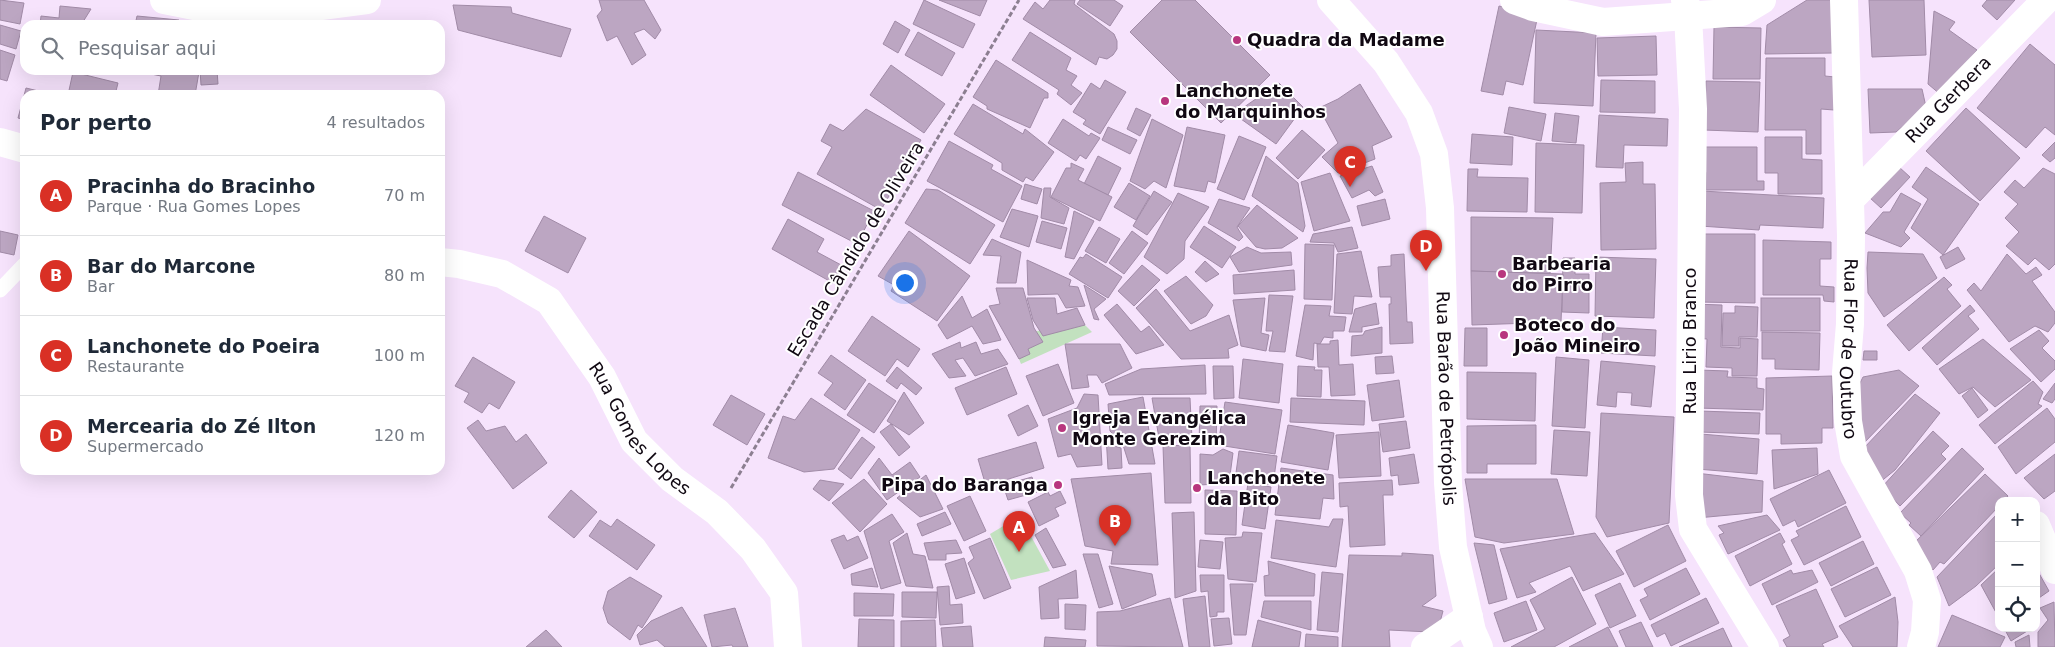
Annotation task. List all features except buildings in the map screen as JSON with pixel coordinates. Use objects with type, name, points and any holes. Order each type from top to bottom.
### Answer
[{"type":"street","points":[[164,0],[234,14],[260,14],[367,0]]},
{"type":"street","name":"Rua Barão de Petrópolis","points":[[1331,0],[1386,62],[1419,113],[1434,154],[1440,208],[1448,484],[1454,547],[1472,632],[1479,647]]},
{"type":"street","points":[[1514,0],[1533,7],[1603,22],[1687,8],[1742,12],[1762,0]]},
{"type":"street","name":"Rua Flor de Outubro","points":[[1844,0],[1851,199],[1850,324],[1846,373],[1848,421],[1854,456],[1918,571],[1928,600],[1925,632],[1921,647]]},
{"type":"street","name":"Rua Gerbera","points":[[1851,199],[2046,0]]},
{"type":"street","name":"Rua Lirio Branco","points":[[1687,8],[1692,109],[1689,495],[1693,529],[1765,647]]},
{"type":"street","points":[[0,142],[20,148]]},
{"type":"street","name":"Rua Gomes Lopes","points":[[445,262],[502,274],[549,301],[602,377],[634,441],[672,479],[716,512],[753,549],[784,594],[788,647]]},
{"type":"street","points":[[2040,534],[2055,570]]},
{"type":"street","points":[[1425,647],[1469,617]]},
{"type":"lane","points":[[0,290],[20,269]]},
{"type":"path","name":"Escada Cândido de Oliveira","points":[[716,512],[1019,0]]},
{"type":"green space","points":[[1076,316],[1092,332],[1021,364],[1012,341]]},
{"type":"green space","points":[[1020,516],[1050,571],[1011,580],[990,534]]},
{"type":"place","name":"Quadra da Madame","points":[[1237,40]]},
{"type":"place","name":"Lanchonete do Marquinhos","points":[[1165,101]]},
{"type":"place","name":"Lanchonete do Poeira","points":[[1350,187]]},
{"type":"place","name":"Mercearia do Zé Ilton","points":[[1426,271]]},
{"type":"place","name":"Barbearia do Pirro","points":[[1502,274]]},
{"type":"place","name":"Boteco do João Mineiro","points":[[1504,335]]},
{"type":"place","name":"Igreja Evangélica Monte Gerezim","points":[[1062,428]]},
{"type":"place","name":"Pipa do Baranga","points":[[1058,485]]},
{"type":"place","name":"Lanchonete da Bito","points":[[1197,488]]},
{"type":"place","name":"Bar do Marcone","points":[[1115,546]]},
{"type":"place","name":"Pracinha do Bracinho","points":[[1019,552]]}]
